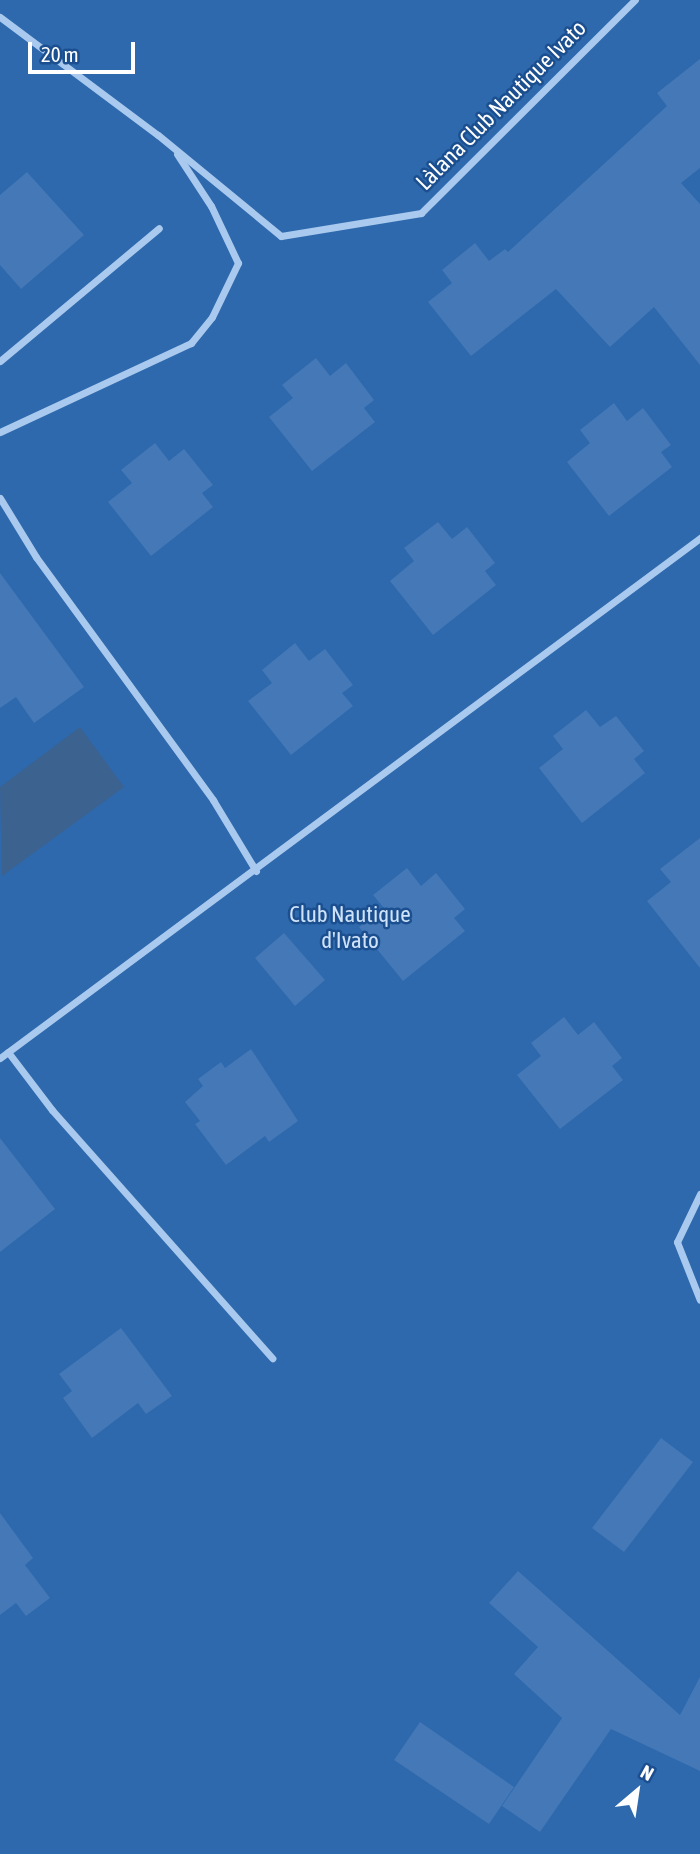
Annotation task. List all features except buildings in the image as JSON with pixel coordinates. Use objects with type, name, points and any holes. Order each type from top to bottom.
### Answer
[{"type":"street","name":"Làlana Club Nautique Ivato","points":[[0,17],[171,145],[281,236],[421,213],[635,0]]},
{"type":"street","points":[[0,432],[191,343],[212,317],[238,263],[211,206],[171,145]]},
{"type":"street","points":[[0,361],[159,228]]},
{"type":"street","points":[[0,498],[36,557],[213,800],[256,871]]},
{"type":"street","points":[[0,1058],[256,871],[700,538]]},
{"type":"street","points":[[8,1052],[61,1120],[272,1358]]},
{"type":"street","points":[[700,1194],[677,1242],[700,1300]]},
{"type":"green space","name":"Club Nautique d'Ivato","points":[[0,0],[700,0],[700,1854],[0,1854]]},
{"type":"shaded area","points":[[80,727],[124,787],[2,876],[0,787]]}]
